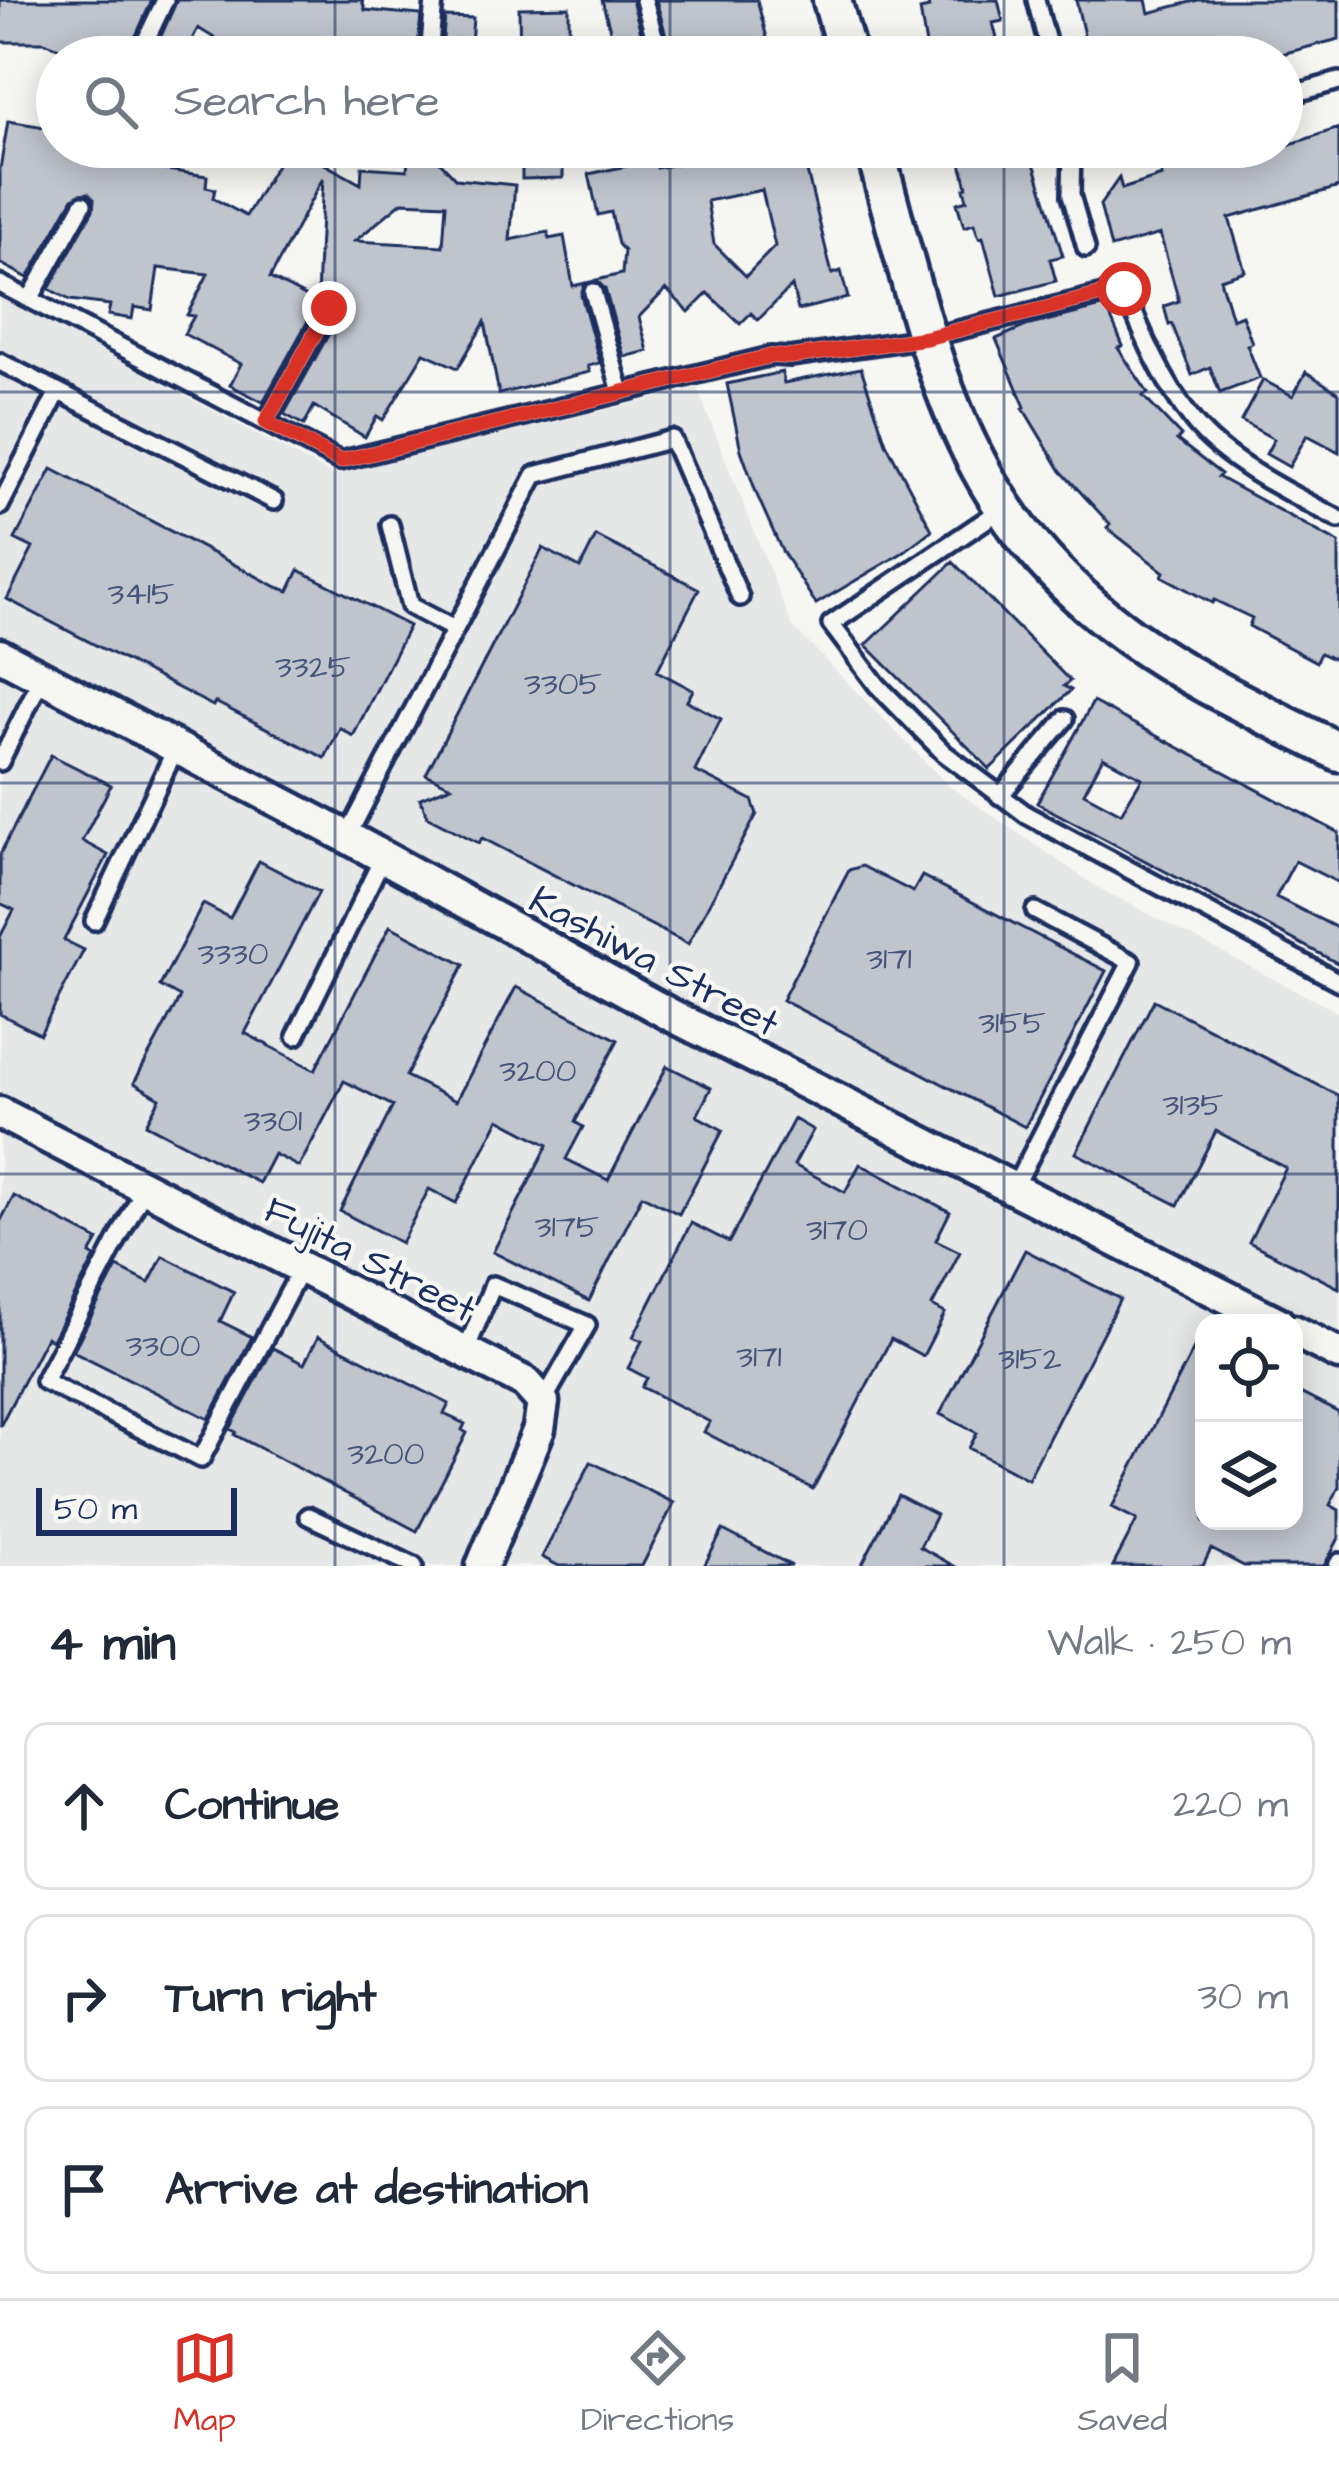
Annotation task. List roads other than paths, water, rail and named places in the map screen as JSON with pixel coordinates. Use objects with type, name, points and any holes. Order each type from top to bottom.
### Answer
[{"type":"street","points":[[832,0],[842,36]]},
{"type":"street","points":[[880,168],[926,338],[965,445],[1002,509],[1066,582],[1135,641],[1339,752]]},
{"type":"street","name":"Kashiwa Street","points":[[0,656],[669,1014],[1260,1314]]},
{"type":"street","name":"Fujita Street","points":[[0,1113],[466,1350],[526,1383],[543,1402]]},
{"type":"street","points":[[1303,1336],[1339,1354]]},
{"type":"street","points":[[482,1566],[538,1429],[543,1402]]},
{"type":"lane","points":[[148,36],[165,0]]},
{"type":"lane","points":[[431,36],[434,0]]},
{"type":"lane","points":[[644,0],[654,36]]},
{"type":"lane","points":[[1036,0],[1045,36]]},
{"type":"lane","points":[[1303,91],[1339,81]]},
{"type":"lane","points":[[1072,168],[1071,195],[1086,248]]},
{"type":"lane","points":[[30,299],[83,205]]},
{"type":"lane","points":[[0,284],[340,461],[771,356],[926,338],[1124,289],[1168,384],[1196,425],[1287,492],[1339,519]]},
{"type":"lane","points":[[592,292],[621,392]]},
{"type":"lane","points":[[266,422],[329,308]]},
{"type":"lane","points":[[0,362],[274,502]]},
{"type":"lane","points":[[0,506],[58,392]]},
{"type":"lane","points":[[347,838],[535,475],[672,439],[740,597]]},
{"type":"lane","points":[[1002,509],[831,624],[877,685],[944,753],[1000,796],[1027,815],[1339,982]]},
{"type":"lane","points":[[389,525],[410,606],[454,629]]},
{"type":"lane","points":[[0,762],[42,677]]},
{"type":"lane","points":[[1000,796],[1065,719]]},
{"type":"lane","points":[[94,921],[176,748]]},
{"type":"lane","points":[[296,1036],[383,857]]},
{"type":"lane","points":[[1013,1190],[1131,962],[1035,911]]},
{"type":"lane","points":[[146,1185],[44,1381],[201,1459],[302,1268]]},
{"type":"lane","points":[[466,1350],[494,1285],[587,1324],[543,1402]]},
{"type":"lane","points":[[308,1516],[414,1566]]}]
